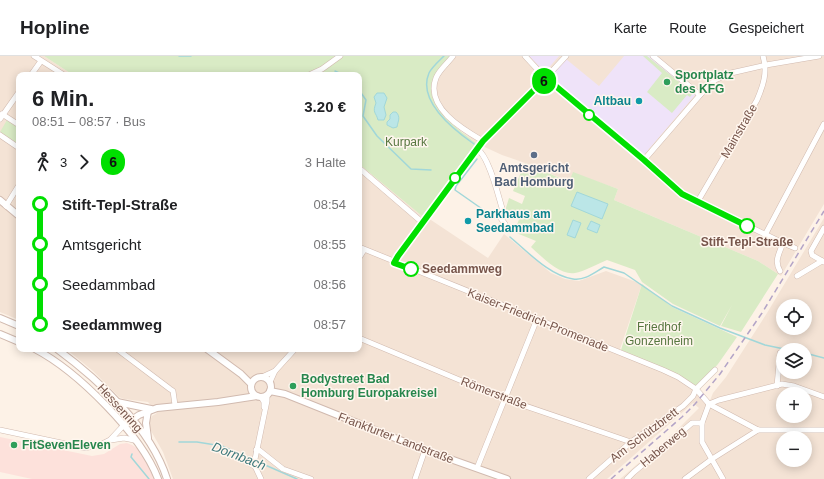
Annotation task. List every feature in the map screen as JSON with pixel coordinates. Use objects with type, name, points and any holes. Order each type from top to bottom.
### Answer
[{"type":"street","points":[[34,56],[59,72]]},
{"type":"street","points":[[317,72],[322,70],[340,56]]},
{"type":"street","points":[[453,56],[436,77],[434,89],[436,101],[450,119],[460,128],[483,141]]},
{"type":"street","points":[[524,56],[546,78],[644,160],[682,194],[765,235],[795,248]]},
{"type":"street","points":[[394,263],[483,141],[566,56]]},
{"type":"street","points":[[653,56],[700,95]]},
{"type":"street","name":"Mainstraße","points":[[698,201],[757,100],[763,85],[766,65],[763,56]]},
{"type":"street","points":[[644,160],[700,95],[715,80],[731,73],[766,65],[819,56]]},
{"type":"street","points":[[33,72],[41,61]]},
{"type":"street","points":[[16,96],[1,115],[16,123]]},
{"type":"street","points":[[765,235],[824,124]]},
{"type":"street","points":[[0,135],[16,146]]},
{"type":"street","points":[[478,149],[481,151],[490,170],[502,208],[500,218],[505,224]]},
{"type":"street","points":[[362,171],[423,223]]},
{"type":"street","points":[[6,206],[16,190]]},
{"type":"street","points":[[0,200],[16,214]]},
{"type":"street","points":[[823,262],[812,256],[811,251],[824,228]]},
{"type":"street","points":[[780,271],[776,260],[783,243]]},
{"type":"street","name":"Kaiser-Friedrich-Promenade","points":[[362,249],[663,370],[678,377],[696,389],[709,404]]},
{"type":"street","points":[[797,276],[823,262]]},
{"type":"street","points":[[0,318],[16,325]]},
{"type":"street","points":[[477,468],[537,319]]},
{"type":"street","points":[[0,334],[16,341]]},
{"type":"street","name":"Römerstraße","points":[[362,339],[505,399],[631,442]]},
{"type":"street","name":"Hessenring","points":[[40,352],[62,366],[94,393],[134,440],[158,479]]},
{"type":"street","name":"Hessenring","points":[[61,352],[94,379],[132,419],[148,440],[159,458],[167,479]]},
{"type":"street","points":[[121,352],[170,389],[173,392],[175,406]]},
{"type":"street","points":[[210,352],[241,374],[251,384],[256,395],[264,402],[265,412]]},
{"type":"street","points":[[254,465],[270,383],[275,371],[292,352]]},
{"type":"street","points":[[62,366],[66,364],[68,357]]},
{"type":"street","name":"Am Schützbrett","points":[[589,479],[631,442],[683,406],[693,396],[696,389],[715,370]]},
{"type":"street","points":[[251,384],[254,379],[275,371]]},
{"type":"street","points":[[241,374],[260,377],[270,383]]},
{"type":"street","points":[[778,379],[778,386]]},
{"type":"street","name":"Frankfurter Landstraße","points":[[270,383],[285,394],[425,450],[507,479]]},
{"type":"street","points":[[709,404],[719,400],[782,384],[794,386],[824,397]]},
{"type":"street","points":[[0,430],[85,448],[102,444],[110,440],[132,419],[151,410],[240,399],[269,393]]},
{"type":"street","name":"Frankfurter Landstraße","points":[[269,393],[285,394]]},
{"type":"street","points":[[117,402],[151,410]]},
{"type":"street","points":[[709,404],[758,430],[824,430]]},
{"type":"street","name":"Haberweg","points":[[709,404],[702,423],[702,442],[723,479]]},
{"type":"street","points":[[148,440],[146,418],[151,410]]},
{"type":"street","name":"Haberweg","points":[[627,479],[692,423],[702,423]]},
{"type":"street","points":[[685,479],[712,459],[758,430]]},
{"type":"street","name":"Hessenring","points":[[110,440],[124,438],[134,440]]},
{"type":"street","points":[[256,452],[259,450],[283,469],[311,479]]},
{"type":"street","points":[[415,479],[425,450]]},
{"type":"street","points":[[231,452],[254,465],[261,479]]},
{"type":"shaded area","points":[[0,56],[44,56],[68,72],[16,72],[16,319],[0,312]]},
{"type":"shaded area","points":[[450,56],[824,56],[824,204],[781,276],[758,261],[614,200],[618,189],[573,173],[570,182],[476,143],[452,124],[436,105],[433,97],[431,90],[435,76]]},
{"type":"shaded area","points":[[529,56],[559,56],[545,72]]},
{"type":"shaded area","points":[[624,56],[649,56],[696,94],[642,157],[550,78],[566,59],[599,86]]},
{"type":"shaded area","points":[[362,166],[422,216],[431,220],[488,258],[504,234],[551,273],[565,279],[579,281],[606,271],[642,284],[619,352],[678,377],[709,403],[713,393],[726,377],[767,313],[824,218],[824,479],[620,479],[676,431],[699,408],[693,403],[607,479],[173,479],[163,452],[150,429],[150,421],[152,416],[157,413],[148,402],[119,397],[93,371],[70,352],[362,352]]},
{"type":"shaded area","points":[[0,437],[92,456],[104,454],[120,444],[127,443],[140,450],[154,479],[32,479],[0,472]]},
{"type":"green space","name":"Kurpark","points":[[44,56],[450,56],[435,75],[431,85],[432,95],[436,105],[451,123],[476,143],[422,216],[362,166],[362,72],[68,72]]},
{"type":"green space","name":"Sportplatz des KFG","points":[[643,56],[647,56],[693,93],[690,97],[687,95],[672,113],[647,92],[662,73]]},
{"type":"green space","points":[[7,120],[16,126],[16,144],[0,132]]},
{"type":"green space","points":[[525,163],[569,182],[573,172],[618,189],[614,200],[758,261],[778,274],[741,332],[721,326],[732,305],[720,326],[673,304],[642,282],[635,270],[607,260],[575,273],[563,271],[545,260],[531,247],[536,241],[514,232],[520,217],[505,211],[509,198],[522,204],[525,196],[513,191]]},
{"type":"green space","name":"Friedhof Gonzenheim","points":[[642,284],[672,307],[737,337],[718,364],[697,388],[674,373],[621,350]]},
{"type":"water","points":[[377,93],[384,93],[387,98],[384,107],[386,115],[384,120],[378,120],[374,109],[376,103],[374,97]]},
{"type":"water","points":[[393,112],[396,112],[399,117],[397,127],[393,128],[387,125],[387,122]]},
{"type":"water","points":[[577,192],[608,204],[602,219],[571,206]]},
{"type":"water","points":[[573,220],[581,223],[575,238],[567,235]]},
{"type":"water","points":[[591,221],[600,225],[597,233],[587,229]]},
{"type":"waterway","points":[[179,56],[191,56]]},
{"type":"waterway","points":[[444,56],[429,73],[427,84],[428,94],[433,104],[448,123],[474,144]]},
{"type":"waterway","points":[[362,94],[366,100],[363,116],[377,136],[411,169],[431,170]]},
{"type":"waterway","points":[[477,159],[456,186],[455,190],[495,218]]},
{"type":"waterway","points":[[510,237],[548,268],[564,277],[582,279],[604,267],[624,273],[672,306],[720,328],[765,345],[776,347]]},
{"type":"waterway","points":[[812,355],[824,358]]},
{"type":"waterway","name":"Dornbach","points":[[179,442],[197,442],[222,446],[297,479]]},
{"type":"waterway","name":"Dornbach","points":[[132,454],[131,457],[149,479]]},
{"type":"railway","points":[[611,479],[682,417],[720,374],[762,313],[824,211]]},
{"type":"bus line","name":"6","points":[[411,269],[394,263],[398,256],[483,141],[546,78],[644,160],[682,194],[747,226]]},
{"type":"place","name":"Sportplatz des KFG","points":[[667,82]]},
{"type":"place","name":"Altbau","points":[[639,101]]},
{"type":"place","name":"Amtsgericht Bad Homburg","points":[[534,155]]},
{"type":"place","name":"Parkhaus am Seedammbad","points":[[468,221]]},
{"type":"place","name":"Stift-Tepl-Straße","points":[[747,226]]},
{"type":"place","name":"Seedammweg","points":[[411,269]]},
{"type":"place","name":"Bodystreet Bad Homburg Europakreisel","points":[[293,386]]},
{"type":"place","name":"FitSevenEleven","points":[[14,445]]}]
